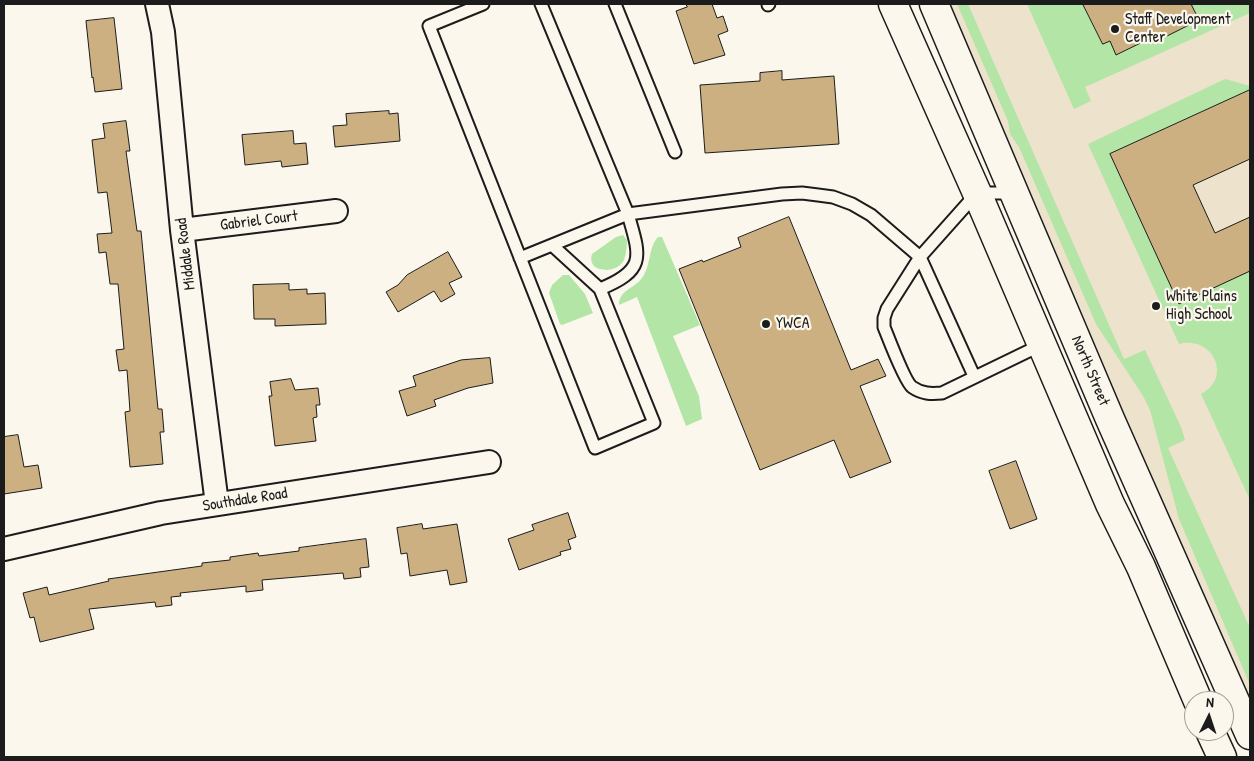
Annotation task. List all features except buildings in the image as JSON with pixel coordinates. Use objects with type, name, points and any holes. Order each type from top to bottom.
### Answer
[{"type":"main road","points":[[893,4],[977,193],[1110,504],[1141,567],[1194,691]]},
{"type":"main road","name":"North Street","points":[[934,4],[1110,419],[1250,735]]},
{"type":"main road","points":[[1215,741],[1222,757]]},
{"type":"street","name":"Middale Road","points":[[157,4],[163,32],[182,230],[217,504]]},
{"type":"street","name":"Gabriel Court","points":[[182,230],[336,211]]},
{"type":"street","name":"Southdale Road","points":[[4,550],[161,513],[489,462]]},
{"type":"lane","points":[[483,4],[429,26],[595,448],[654,423],[600,289],[553,246]]},
{"type":"lane","points":[[540,4],[628,214],[638,247],[636,261],[630,273],[621,281],[600,289]]},
{"type":"lane","points":[[615,4],[675,152]]},
{"type":"lane","points":[[520,258],[628,214],[782,194],[802,193],[825,196],[852,204],[871,214],[920,256],[974,376]]},
{"type":"lane","points":[[1015,193],[977,193],[920,256],[887,309],[884,327],[910,386],[920,392],[930,394],[942,393],[1041,345]]},
{"type":"shaded area","name":"White Plains High School","points":[[934,4],[1250,4],[1250,735],[1234,698],[1234,691],[1231,691]]},
{"type":"green space","points":[[957,4],[968,4],[1124,359],[1145,350],[1181,427],[1185,440],[1168,448],[1250,628],[1250,685],[1179,519],[1150,410],[1143,396],[1096,324],[1019,147],[1010,134],[1008,121]]},
{"type":"green space","points":[[1027,4],[1083,4],[1103,44],[1110,41],[1117,55],[1141,43],[1127,14],[1148,4],[1165,37],[1199,21],[1191,4],[1250,4],[1250,13],[1085,87],[1091,101],[1074,109]]},
{"type":"green space","points":[[1225,79],[1250,86],[1250,98],[1246,92],[1110,155],[1179,304],[1250,271],[1250,500],[1201,394],[1211,387],[1216,378],[1215,360],[1201,346],[1191,343],[1179,344],[1088,144]]},
{"type":"green space","points":[[623,235],[627,240],[627,245],[624,260],[620,265],[609,270],[603,270],[593,265],[591,260],[592,254],[616,237]]},
{"type":"green space","points":[[658,237],[662,237],[700,325],[673,336],[699,396],[702,419],[686,426],[637,297],[619,305],[624,293],[639,281],[645,273],[653,246]]},
{"type":"green space","points":[[563,275],[569,275],[585,294],[593,313],[562,325],[549,293],[552,285]]},
{"type":"place","name":"Staff Development Center","points":[[1115,29]]},
{"type":"place","name":"White Plains High School","points":[[1156,306]]},
{"type":"place","name":"YWCA","points":[[766,324]]}]
